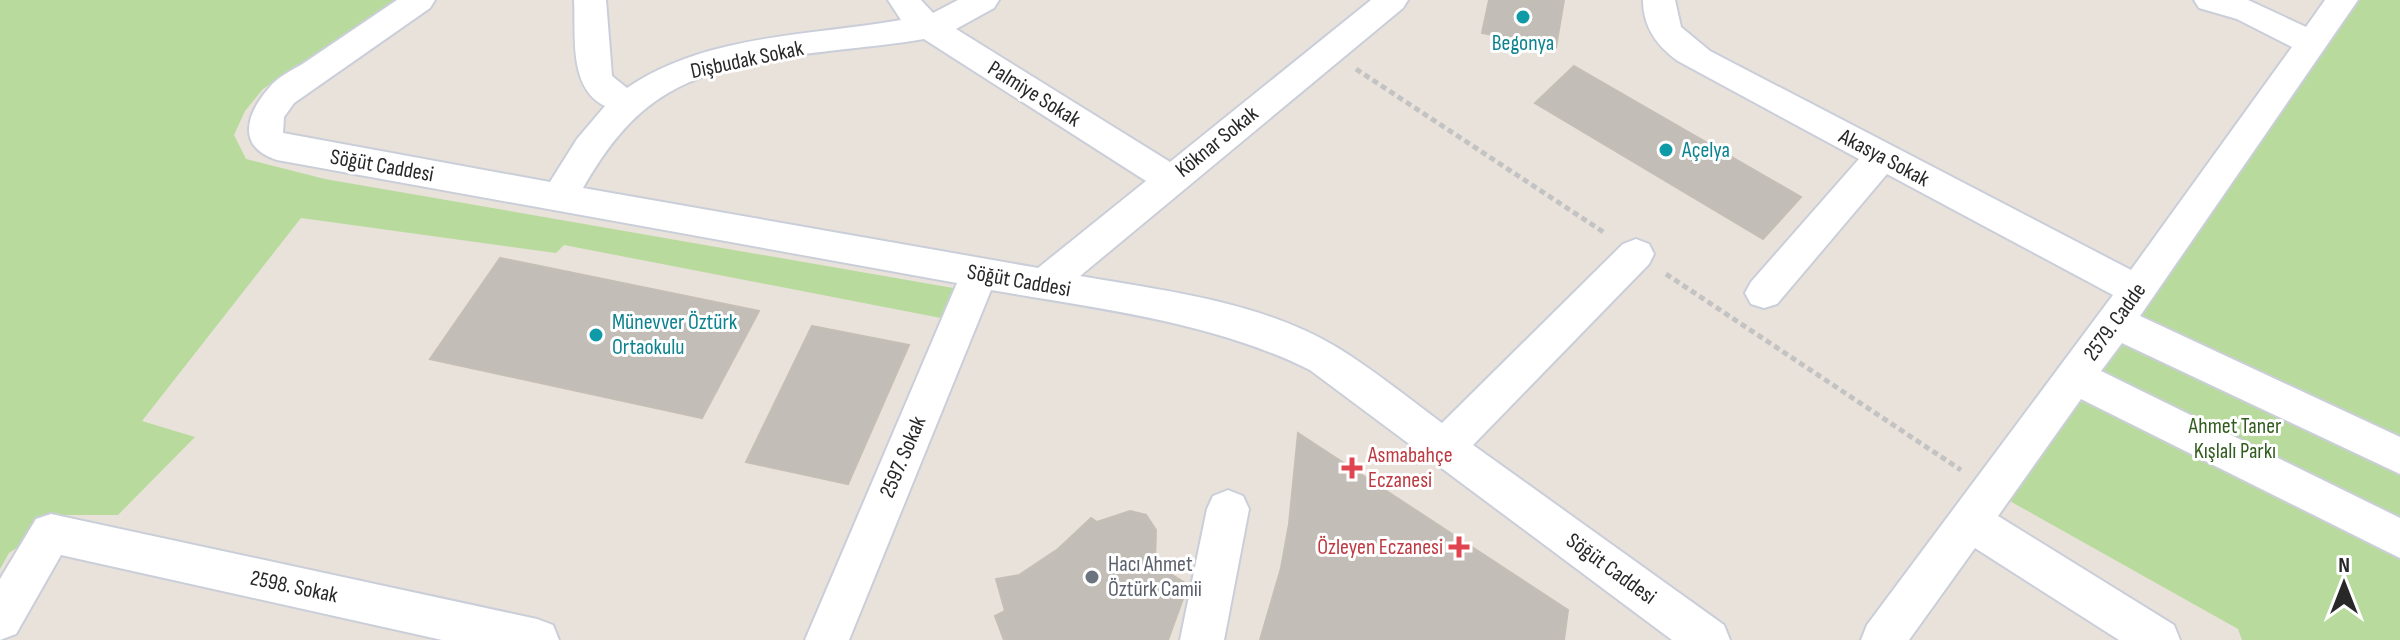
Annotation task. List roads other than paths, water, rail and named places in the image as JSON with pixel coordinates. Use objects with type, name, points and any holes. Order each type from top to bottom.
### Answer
[{"type":"street","name":"Söğüt Caddesi","points":[[419,0],[289,88],[268,115],[265,135],[277,147],[1192,312],[1285,340],[1324,359],[1708,640]]},
{"type":"street","points":[[590,0],[596,80],[608,93],[629,103]]},
{"type":"street","name":"Palmiye Sokak","points":[[904,0],[915,16],[929,27],[1171,179]]},
{"type":"street","name":"Dişbudak Sokak","points":[[559,199],[588,151],[629,103],[667,80],[710,64],[929,27],[957,16],[983,0]]},
{"type":"street","name":"Akasya Sokak","points":[[1659,0],[1661,24],[1686,51],[2138,291]]},
{"type":"street","points":[[2210,0],[2248,11],[2311,43]]},
{"type":"street","name":"2579. Cadde","points":[[1883,640],[2138,291],[2342,0]]},
{"type":"street","name":"Köknar Sokak","points":[[1043,285],[1328,51],[1377,4]]},
{"type":"street","points":[[1764,293],[1881,157]]},
{"type":"street","points":[[1444,448],[1636,254]]},
{"type":"street","name":"2597. Sokak","points":[[827,640],[979,274]]},
{"type":"street","points":[[2115,322],[2400,456]]},
{"type":"street","points":[[2075,377],[2400,539]]},
{"type":"street","points":[[1981,507],[2158,640]]},
{"type":"street","points":[[1202,640],[1228,509]]},
{"type":"street","name":"2598. Sokak","points":[[0,619],[51,533],[537,640]]},
{"type":"place","name":"Begonya","points":[[1523,17]]},
{"type":"place","name":"Açelya","points":[[1666,150]]},
{"type":"place","name":"Münevver Öztürk Ortaokulu","points":[[596,335]]},
{"type":"place","name":"Asmabahçe Eczanesi","points":[[1352,468]]},
{"type":"place","name":"Özleyen Eczanesi","points":[[1459,547]]},
{"type":"place","name":"Hacı Ahmet Öztürk Camii","points":[[1092,577]]},
{"type":"park label","name":"Ahmet Taner Kışlalı Parkı","points":[[2235,438]]}]
